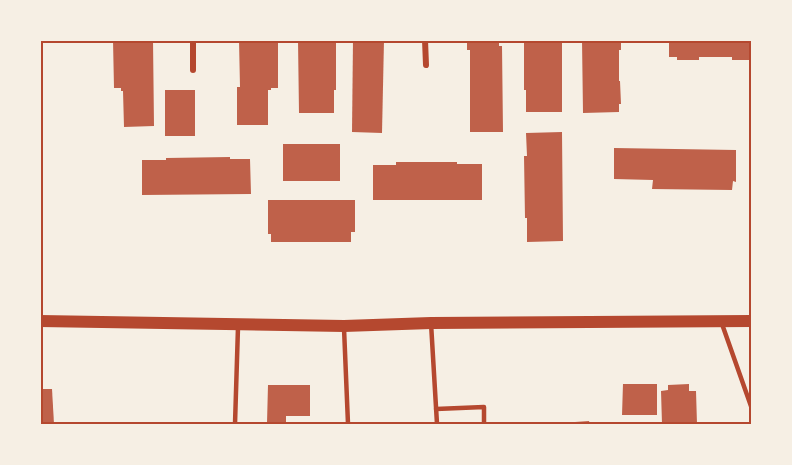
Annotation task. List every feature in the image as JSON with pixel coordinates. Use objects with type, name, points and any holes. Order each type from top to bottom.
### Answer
[{"type":"main road","points":[[40,321],[344,326],[431,323],[752,321]]},
{"type":"street","points":[[192,40],[192,70]]},
{"type":"street","points":[[425,40],[426,65]]},
{"type":"lane","points":[[722,321],[752,409]]},
{"type":"lane","points":[[431,323],[437,424]]},
{"type":"lane","points":[[236,424],[238,324]]},
{"type":"lane","points":[[344,326],[348,424]]},
{"type":"lane","points":[[436,409],[484,407],[484,424]]},
{"type":"building","points":[[113,40],[153,40],[154,126],[124,127],[123,91],[121,88],[114,88]]},
{"type":"building","points":[[239,40],[278,40],[278,88],[268,90],[268,125],[237,125],[237,87],[240,87]]},
{"type":"building","points":[[298,40],[336,40],[334,113],[299,113]]},
{"type":"building","points":[[353,40],[384,40],[382,133],[352,132]]},
{"type":"building","points":[[467,40],[499,40],[499,46],[502,46],[503,132],[470,132],[470,50],[467,50]]},
{"type":"building","points":[[524,40],[562,40],[562,112],[526,112]]},
{"type":"building","points":[[582,40],[621,40],[619,112],[583,113]]},
{"type":"building","points":[[669,40],[752,40],[752,60],[732,60],[732,57],[699,57],[699,60],[677,60],[677,57],[669,57]]},
{"type":"building","points":[[165,90],[195,90],[195,136],[165,136]]},
{"type":"building","points":[[562,132],[563,241],[527,242],[524,156],[527,156],[526,133]]},
{"type":"building","points":[[283,144],[340,144],[340,181],[283,181]]},
{"type":"building","points":[[614,148],[736,150],[736,182],[733,181],[732,190],[652,189],[653,180],[614,179]]},
{"type":"building","points":[[230,157],[230,159],[250,159],[251,194],[142,195],[142,160]]},
{"type":"building","points":[[396,162],[482,164],[482,200],[373,200],[373,165],[396,165]]},
{"type":"building","points":[[268,200],[355,200],[355,232],[351,232],[351,242],[271,242],[271,234],[268,234]]},
{"type":"building","points":[[623,384],[657,384],[657,415],[622,415]]},
{"type":"building","points":[[689,384],[689,391],[696,391],[697,424],[662,424],[661,391],[668,390],[668,385]]},
{"type":"building","points":[[268,385],[310,385],[310,416],[286,416],[286,423],[267,423]]},
{"type":"building","points":[[40,389],[52,389],[54,424],[40,424]]},
{"type":"building","points":[[589,421],[590,424],[575,424],[575,422]]}]
